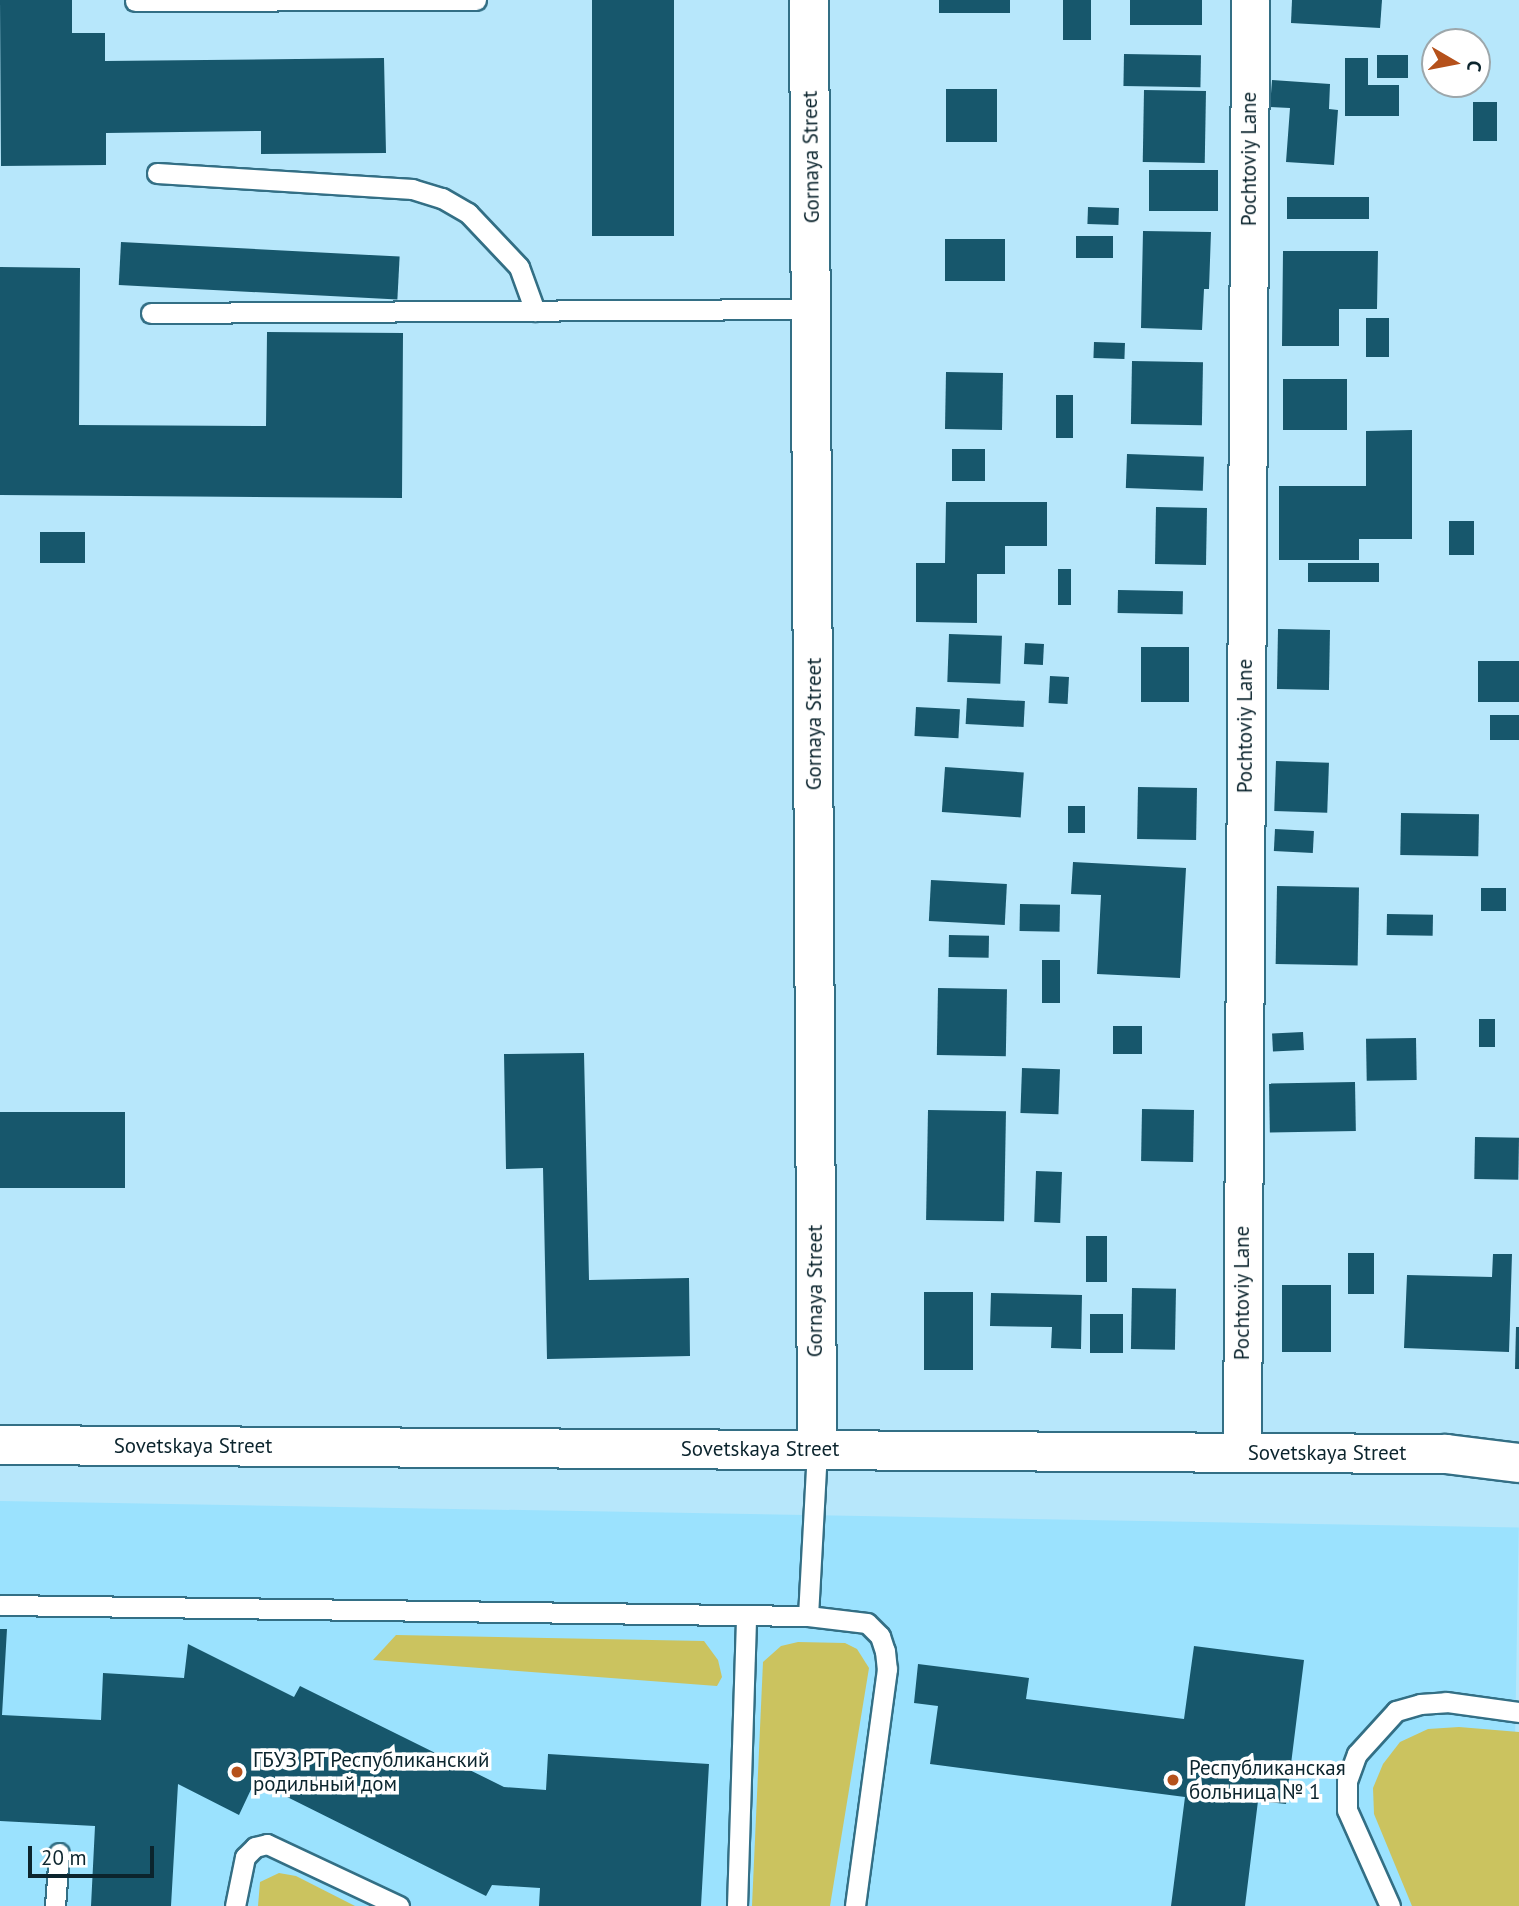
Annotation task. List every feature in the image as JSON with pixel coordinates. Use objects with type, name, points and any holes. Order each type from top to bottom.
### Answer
[{"type":"street","name":"Gornaya Street","points":[[809,0],[813,309],[817,1449]]},
{"type":"street","name":"Pochtoviy Lane","points":[[1242,1453],[1250,0]]},
{"type":"street","name":"Sovetskaya Street","points":[[0,1445],[1446,1454],[1519,1463]]},
{"type":"lane","points":[[135,1],[476,0]]},
{"type":"lane","points":[[157,173],[412,189],[442,198],[468,213],[519,267],[535,310]]},
{"type":"lane","points":[[150,313],[813,309]]},
{"type":"lane","points":[[808,1616],[817,1449]]},
{"type":"lane","points":[[0,1605],[808,1616],[867,1623],[880,1636],[887,1669],[855,1906]]},
{"type":"lane","points":[[737,1906],[746,1616]]},
{"type":"lane","points":[[1390,1906],[1347,1810],[1347,1781],[1357,1754],[1396,1711],[1420,1704],[1446,1702],[1519,1712]]},
{"type":"lane","points":[[235,1906],[245,1857],[255,1847],[267,1844],[399,1906]]},
{"type":"lane","points":[[55,1906],[60,1853]]},
{"type":"shaded area","points":[[0,1501],[1519,1528],[1512,1906],[0,1906]]},
{"type":"shaded area","points":[[396,1635],[704,1641],[718,1660],[722,1677],[717,1686],[373,1660]]},
{"type":"shaded area","points":[[798,1642],[845,1643],[857,1649],[869,1668],[830,1906],[752,1906],[763,1662],[781,1646]]},
{"type":"shaded area","points":[[1459,1727],[1519,1732],[1519,1906],[1412,1906],[1374,1814],[1373,1788],[1383,1764],[1400,1742],[1428,1729]]},
{"type":"shaded area","points":[[279,1873],[296,1876],[355,1906],[258,1906],[260,1882]]},
{"type":"building","points":[[0,0],[72,0],[72,33],[105,33],[105,61],[384,58],[386,153],[261,154],[261,131],[106,133],[106,165],[1,166]]},
{"type":"building","points":[[592,0],[674,0],[674,236],[592,236]]},
{"type":"building","points":[[939,0],[1010,0],[1010,13],[939,13]]},
{"type":"building","points":[[1063,0],[1091,0],[1091,40],[1063,40]]},
{"type":"building","points":[[1130,0],[1202,0],[1202,25],[1130,25]]},
{"type":"building","points":[[1292,0],[1382,0],[1380,28],[1291,23]]},
{"type":"building","points":[[1124,54],[1201,55],[1200,87],[1123,86]]},
{"type":"building","points":[[1377,55],[1408,55],[1408,78],[1377,78]]},
{"type":"building","points":[[1345,58],[1368,58],[1368,85],[1399,85],[1399,116],[1345,116]]},
{"type":"building","points":[[1272,80],[1330,84],[1329,109],[1338,110],[1334,165],[1286,162],[1290,108],[1270,107]]},
{"type":"building","points":[[946,89],[997,89],[997,142],[946,142]]},
{"type":"building","points":[[1144,90],[1206,91],[1205,163],[1143,162]]},
{"type":"building","points":[[1473,102],[1497,102],[1497,141],[1473,141]]},
{"type":"building","points":[[1149,170],[1218,170],[1218,211],[1149,211]]},
{"type":"building","points":[[1287,197],[1369,197],[1369,219],[1287,219]]},
{"type":"building","points":[[1088,207],[1119,208],[1118,225],[1087,224]]},
{"type":"building","points":[[1143,231],[1211,232],[1209,289],[1204,289],[1202,330],[1141,328]]},
{"type":"building","points":[[1076,236],[1113,236],[1113,258],[1076,258]]},
{"type":"building","points":[[945,239],[1005,239],[1005,281],[945,281]]},
{"type":"building","points":[[121,242],[400,257],[397,300],[119,285]]},
{"type":"building","points":[[1283,251],[1378,251],[1377,309],[1339,309],[1339,346],[1282,346]]},
{"type":"building","points":[[0,267],[80,268],[79,425],[266,426],[267,332],[403,333],[402,498],[0,495]]},
{"type":"building","points":[[1366,318],[1389,318],[1389,357],[1366,357]]},
{"type":"building","points":[[1094,342],[1125,343],[1124,359],[1093,358]]},
{"type":"building","points":[[1132,361],[1203,362],[1202,425],[1131,424]]},
{"type":"building","points":[[946,372],[1003,373],[1002,430],[945,429]]},
{"type":"building","points":[[1283,379],[1347,379],[1347,430],[1283,430]]},
{"type":"building","points":[[1056,395],[1073,395],[1073,438],[1056,438]]},
{"type":"building","points":[[1412,430],[1412,539],[1359,539],[1359,560],[1279,560],[1279,486],[1366,486],[1366,431]]},
{"type":"building","points":[[952,449],[985,449],[985,481],[952,481]]},
{"type":"building","points":[[1127,454],[1204,457],[1203,491],[1126,488]]},
{"type":"building","points":[[946,502],[1047,502],[1047,546],[1005,546],[1005,574],[977,574],[977,623],[916,622],[916,563],[945,563]]},
{"type":"building","points":[[1156,507],[1207,508],[1206,565],[1155,564]]},
{"type":"building","points":[[1449,521],[1474,521],[1474,555],[1449,555]]},
{"type":"building","points":[[40,532],[85,532],[85,563],[40,563]]},
{"type":"building","points":[[1308,563],[1379,563],[1379,582],[1308,582]]},
{"type":"building","points":[[1058,569],[1071,569],[1071,605],[1058,605]]},
{"type":"building","points":[[1118,590],[1183,591],[1183,614],[1118,613]]},
{"type":"building","points":[[1278,629],[1330,630],[1329,690],[1277,689]]},
{"type":"building","points":[[949,634],[1002,636],[1000,684],[947,682]]},
{"type":"building","points":[[1025,643],[1044,644],[1043,665],[1024,664]]},
{"type":"building","points":[[1141,647],[1189,647],[1189,702],[1141,702]]},
{"type":"building","points":[[1478,661],[1519,661],[1519,702],[1478,702]]},
{"type":"building","points":[[1050,676],[1069,677],[1068,704],[1049,703]]},
{"type":"building","points":[[967,698],[1025,701],[1024,727],[966,724]]},
{"type":"building","points":[[916,707],[960,709],[958,738],[914,736]]},
{"type":"building","points":[[1490,715],[1519,715],[1519,740],[1490,740]]},
{"type":"building","points":[[1276,761],[1329,763],[1327,813],[1274,811]]},
{"type":"building","points":[[945,767],[1024,773],[1021,817],[942,812]]},
{"type":"building","points":[[1138,787],[1197,788],[1196,840],[1137,839]]},
{"type":"building","points":[[1068,806],[1085,806],[1085,833],[1068,833]]},
{"type":"building","points":[[1401,813],[1479,814],[1478,856],[1400,855]]},
{"type":"building","points":[[1275,829],[1314,831],[1313,853],[1274,851]]},
{"type":"building","points":[[1073,862],[1186,868],[1180,978],[1097,974],[1101,895],[1071,894]]},
{"type":"building","points":[[931,880],[1007,884],[1005,925],[929,921]]},
{"type":"building","points":[[1277,886],[1359,887],[1358,965],[1276,964]]},
{"type":"building","points":[[1481,888],[1506,888],[1506,911],[1481,911]]},
{"type":"building","points":[[1020,904],[1060,905],[1060,932],[1020,931]]},
{"type":"building","points":[[1387,914],[1433,915],[1433,936],[1387,935]]},
{"type":"building","points":[[949,935],[989,936],[989,958],[949,957]]},
{"type":"building","points":[[1042,960],[1060,960],[1060,1003],[1042,1003]]},
{"type":"building","points":[[938,988],[1007,989],[1006,1056],[937,1055]]},
{"type":"building","points":[[1479,1019],[1495,1019],[1495,1047],[1479,1047]]},
{"type":"building","points":[[1113,1026],[1142,1026],[1142,1054],[1113,1054]]},
{"type":"building","points":[[1303,1032],[1304,1050],[1273,1052],[1272,1034]]},
{"type":"building","points":[[1416,1038],[1417,1080],[1367,1081],[1366,1039]]},
{"type":"building","points":[[584,1053],[589,1280],[689,1278],[690,1356],[547,1359],[543,1168],[506,1169],[504,1054]]},
{"type":"building","points":[[1022,1068],[1060,1069],[1058,1114],[1020,1113]]},
{"type":"building","points":[[1355,1082],[1356,1131],[1270,1132],[1269,1084]]},
{"type":"building","points":[[1142,1109],[1194,1110],[1193,1162],[1141,1161]]},
{"type":"building","points":[[928,1110],[1006,1111],[1004,1221],[926,1220]]},
{"type":"building","points":[[0,1112],[125,1112],[125,1188],[0,1188]]},
{"type":"building","points":[[1475,1137],[1519,1138],[1518,1180],[1474,1179]]},
{"type":"building","points":[[1036,1171],[1062,1172],[1060,1223],[1034,1222]]},
{"type":"building","points":[[1086,1236],[1107,1236],[1107,1282],[1086,1282]]},
{"type":"building","points":[[1348,1253],[1374,1253],[1374,1294],[1348,1294]]},
{"type":"building","points":[[1493,1254],[1512,1254],[1509,1352],[1404,1348],[1407,1275],[1492,1277]]},
{"type":"building","points":[[1282,1285],[1331,1285],[1331,1352],[1282,1352]]},
{"type":"building","points":[[1132,1288],[1176,1289],[1175,1350],[1131,1349]]},
{"type":"building","points":[[924,1292],[973,1292],[973,1370],[924,1370]]},
{"type":"building","points":[[991,1293],[1082,1295],[1081,1349],[1051,1348],[1052,1327],[990,1326]]},
{"type":"building","points":[[1090,1314],[1123,1314],[1123,1353],[1090,1353]]},
{"type":"building","points":[[1516,1327],[1519,1327],[1519,1369],[1515,1369]]},
{"type":"building","name":"ГБУЗ РТ Республиканский родильный дом","points":[[0,1629],[7,1629],[2,1715],[101,1720],[103,1673],[184,1678],[188,1644],[294,1697],[300,1686],[504,1787],[546,1790],[548,1754],[709,1764],[701,1906],[539,1906],[540,1888],[492,1885],[486,1896],[255,1781],[239,1815],[178,1784],[171,1906],[91,1906],[95,1826],[0,1821]]},
{"type":"building","name":"Республиканская больница № 1","points":[[1194,1646],[1304,1660],[1286,1804],[1258,1801],[1245,1906],[1171,1906],[1185,1797],[930,1764],[938,1706],[914,1703],[918,1664],[1029,1678],[1026,1699],[1184,1719]]},
{"type":"place","name":"ГБУЗ РТ Республиканский родильный дом","points":[[237,1772]]},
{"type":"place","name":"Республиканская больница № 1","points":[[1173,1780]]}]
